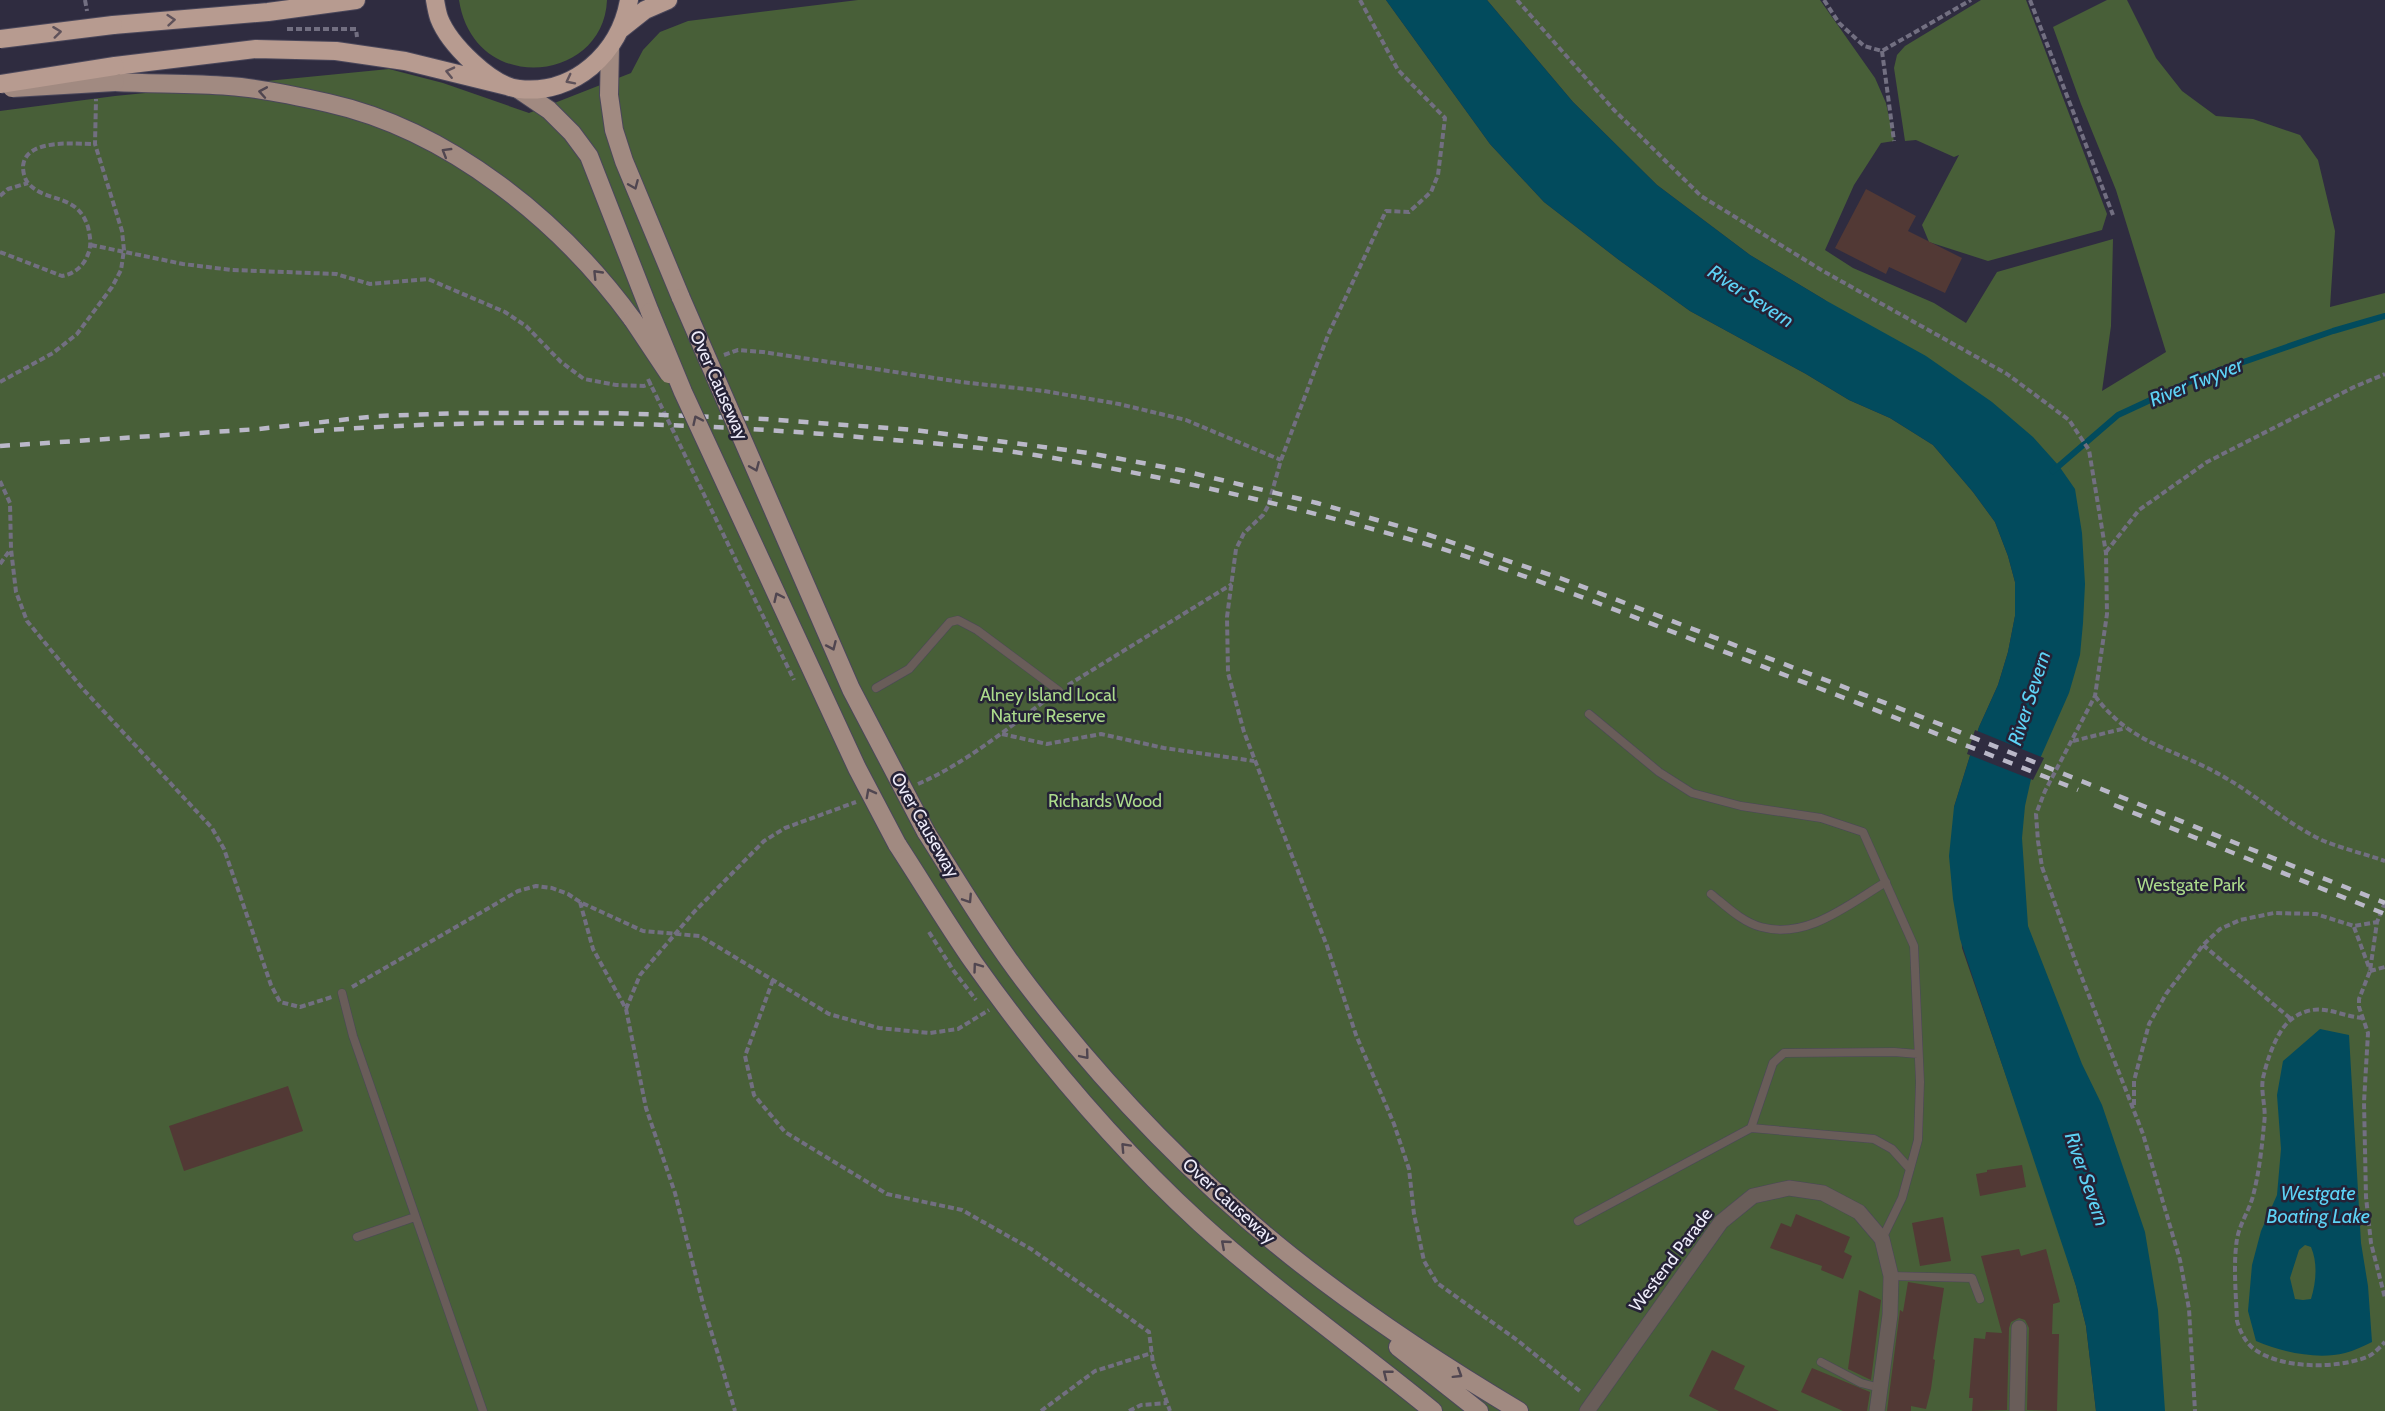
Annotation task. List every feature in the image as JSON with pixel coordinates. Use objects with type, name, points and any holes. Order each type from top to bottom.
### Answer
[{"type":"highway","points":[[0,39],[113,25],[268,12],[356,0]]},
{"type":"highway","points":[[435,0],[440,19],[452,40],[471,60],[512,87]]},
{"type":"highway","points":[[0,84],[115,74],[256,49],[336,51],[405,61],[512,87],[540,89],[560,86],[595,64],[610,47],[621,29],[629,0]]},
{"type":"highway","points":[[621,29],[645,10],[668,0]]},
{"type":"main road","name":"Over Causeway","points":[[610,47],[609,95],[614,130],[624,160],[681,298],[851,689],[926,832],[994,939],[1028,986],[1101,1074],[1209,1185],[1290,1255],[1337,1291],[1458,1374],[1519,1411]]},
{"type":"main road","points":[[0,89],[115,74],[231,86],[328,103],[415,133],[490,177],[551,227],[608,286],[633,320],[655,356],[683,392]]},
{"type":"main road","name":"Over Causeway","points":[[512,87],[549,110],[572,132],[589,156],[683,392],[856,768],[897,844],[973,961],[1056,1071],[1144,1168],[1200,1222],[1270,1282],[1433,1411]]},
{"type":"main road","points":[[1003,1003],[1028,986]]},
{"type":"main road","points":[[1337,1291],[1362,1320],[1479,1411]]},
{"type":"street","name":"Westend Parade","points":[[1590,1407],[1721,1222],[1753,1196],[1789,1188],[1823,1193],[1859,1212],[1882,1239],[1891,1276],[1890,1315],[1877,1411]]},
{"type":"street","points":[[2018,1411],[2019,1328]]},
{"type":"lane","points":[[876,688],[909,669],[950,622],[958,620],[977,630],[1059,691]]},
{"type":"lane","points":[[1589,714],[1659,772],[1692,793],[1741,806],[1821,818],[1863,832],[1914,946],[1918,1140],[1902,1198],[1882,1239]]},
{"type":"lane","points":[[1711,894],[1738,916],[1761,927],[1785,930],[1815,924],[1886,882]]},
{"type":"lane","points":[[342,993],[353,1036],[483,1411]]},
{"type":"lane","points":[[1751,1128],[1773,1063],[1784,1053],[1894,1052],[1918,1054]]},
{"type":"lane","points":[[1578,1221],[1751,1128],[1874,1139],[1892,1149],[1910,1169]]},
{"type":"lane","points":[[357,1236],[415,1217]]},
{"type":"lane","points":[[1891,1276],[1972,1278],[1980,1299]]},
{"type":"lane","points":[[1821,1362],[1861,1383],[1880,1388]]},
{"type":"path","points":[[1360,0],[1398,70],[1445,118],[1438,175],[1431,192],[1409,212],[1386,211],[1328,335],[1281,460],[1268,506],[1263,515],[1244,533],[1236,549],[1227,617],[1228,673],[1244,732],[1327,946],[1356,1035],[1394,1124],[1409,1169],[1414,1214],[1424,1261],[1437,1283],[1541,1359],[1590,1407]]},
{"type":"path","points":[[1517,0],[1614,111],[1701,196],[1823,271],[2007,374],[2069,420],[2089,450],[2106,553],[2107,614],[2095,696],[2045,791],[2037,814],[2038,841],[2042,867],[2075,960],[2143,1134],[2180,1260],[2189,1309],[2195,1411]]},
{"type":"path","points":[[1824,0],[1839,23],[1864,46],[1882,51],[1971,0]]},
{"type":"path","points":[[2030,0],[2113,215]]},
{"type":"path","points":[[279,29],[356,29],[357,38]]},
{"type":"path","points":[[1882,51],[1894,141]]},
{"type":"path","points":[[0,252],[56,275],[70,274],[86,261],[91,244],[86,221],[75,206],[61,198],[38,191],[28,183],[23,172],[25,158],[35,148],[48,145],[95,144],[122,231],[124,250],[121,270],[112,287],[77,334],[53,353],[0,382]]},
{"type":"path","points":[[0,196],[8,189],[28,183]]},
{"type":"path","points":[[91,244],[124,250]]},
{"type":"path","points":[[2106,553],[2139,510],[2207,462],[2354,387],[2385,374]]},
{"type":"path","points":[[647,376],[794,681]]},
{"type":"path","points":[[0,481],[10,503],[11,549],[16,592],[27,621],[83,689],[212,828],[224,849],[271,985],[280,1002],[300,1007],[342,993],[518,891],[536,886],[552,888],[568,894],[580,902],[643,931],[700,936],[829,1014],[879,1028],[930,1033],[958,1029],[1003,1003]]},
{"type":"path","points":[[0,564],[11,549]]},
{"type":"path","points":[[909,786],[920,783],[956,763],[1001,734],[1059,691],[1232,584]]},
{"type":"path","points":[[2095,696],[2108,714],[2150,743],[2224,776],[2274,812],[2323,840],[2385,861]]},
{"type":"path","points":[[2073,741],[2126,728]]},
{"type":"path","points":[[1001,734],[1047,744],[1101,734],[1164,748],[1255,761]]},
{"type":"path","points":[[850,793],[860,813]]},
{"type":"path","points":[[626,1009],[640,975],[674,935],[764,841],[785,828],[865,800]]},
{"type":"path","points":[[580,902],[593,949],[626,1009],[646,1108],[675,1193],[703,1305],[735,1411]]},
{"type":"path","points":[[2385,902],[2377,922],[2370,971],[2359,999],[2359,1007],[2368,1033],[2364,1102],[2366,1197],[2371,1244],[2385,1298]]},
{"type":"path","points":[[2133,1108],[2134,1081],[2149,1023],[2166,994],[2203,945],[2220,928],[2240,920],[2274,913],[2316,914],[2354,926],[2377,922]]},
{"type":"path","points":[[2354,926],[2370,971]]},
{"type":"path","points":[[2203,945],[2291,1019]]},
{"type":"path","points":[[2370,971],[2385,967]]},
{"type":"path","points":[[773,980],[745,1056],[754,1095],[785,1132],[887,1194],[962,1210],[1031,1249],[1149,1332],[1153,1363],[1170,1411]]},
{"type":"path","points":[[2364,1018],[2354,1018],[2333,1010],[2308,1010],[2291,1019],[2278,1039],[2262,1080],[2265,1122],[2253,1197],[2241,1223],[2236,1246],[2236,1321],[2241,1333],[2252,1347],[2266,1356],[2297,1363],[2327,1365],[2350,1361],[2369,1356],[2385,1342]]},
{"type":"path","points":[[2381,1281],[2385,1277]]},
{"type":"path","points":[[1041,1411],[1095,1371],[1152,1353]]},
{"type":"path","points":[[1129,1411],[1141,1405],[1167,1403]]},
{"type":"green space","points":[[459,0],[607,0],[600,28],[585,49],[563,62],[538,68],[512,65],[488,53],[470,31]]},
{"type":"green space","name":"Alney Island Local Nature Reserve","points":[[858,0],[1386,0],[1490,144],[1544,202],[1690,311],[1849,400],[1890,418],[1933,445],[1995,522],[2015,582],[2015,616],[2008,652],[1998,685],[1979,727],[1954,807],[1962,948],[2056,1221],[2076,1286],[2086,1326],[2096,1411],[0,1411],[0,111],[115,96],[389,69],[443,83],[529,113],[631,73],[643,50],[660,32],[688,21]]},
{"type":"green space","name":"Westgate Park","points":[[1487,0],[1820,0],[1875,78],[1886,103],[1894,141],[1881,143],[1854,185],[1825,250],[1853,268],[1934,303],[1966,323],[1997,272],[2113,239],[2111,326],[2102,391],[2166,352],[2116,190],[2053,27],[2107,0],[2127,0],[2156,58],[2182,91],[2216,116],[2253,119],[2300,135],[2318,160],[2335,231],[2330,307],[2385,293],[2385,1411],[2130,1411],[1992,906],[2055,591],[1825,300],[1750,255],[1657,185],[1573,102]]},
{"type":"green space","points":[[1981,0],[2026,0],[2107,214],[2102,230],[1988,261],[1929,242],[1922,225],[1959,155],[1954,157],[1916,140],[1905,141],[1894,68],[1897,55],[1905,46]]},
{"type":"water","name":"River Severn","points":[[1386,0],[1487,0],[1573,102],[1657,185],[1750,255],[1926,356],[1992,402],[2033,437],[2059,466],[2075,489],[2082,533],[2085,584],[2080,655],[2069,693],[2031,779],[2025,806],[2022,838],[2028,926],[2082,1064],[2102,1105],[2145,1232],[2158,1310],[2165,1411],[2096,1411],[2086,1326],[2076,1286],[1960,939],[1949,856],[1954,807],[1979,727],[1998,685],[2008,652],[2015,616],[2015,582],[1995,522],[1933,445],[1890,418],[1849,400],[1690,311],[1544,202],[1490,144]]},
{"type":"water","name":"Westgate Boating Lake","points":[[2320,1029],[2349,1035],[2361,1243],[2368,1286],[2372,1342],[2345,1353],[2323,1356],[2299,1354],[2256,1341],[2248,1311],[2252,1265],[2261,1231],[2277,1195],[2281,1149],[2277,1095],[2283,1061]],"holes":[[[2305,1245],[2311,1247],[2316,1273],[2311,1299],[2295,1299],[2290,1278],[2299,1250]]]},
{"type":"pier","points":[[1975,730],[2044,758],[2033,780],[1967,754]]},
{"type":"building","points":[[1866,189],[1916,216],[1908,231],[1962,258],[1945,293],[1889,267],[1886,274],[1835,248]]},
{"type":"building","points":[[288,1086],[303,1131],[184,1171],[169,1126]]},
{"type":"building","points":[[2022,1165],[2026,1187],[1980,1196],[1976,1174],[1987,1172],[1987,1170]]},
{"type":"building","points":[[1796,1214],[1850,1237],[1844,1252],[1852,1256],[1843,1279],[1821,1270],[1822,1266],[1770,1248],[1781,1223],[1791,1227]]},
{"type":"building","points":[[1943,1217],[1951,1261],[1920,1266],[1912,1223]]},
{"type":"building","points":[[2019,1249],[2021,1256],[2046,1249],[2060,1302],[2053,1304],[2052,1334],[2059,1334],[2057,1411],[2027,1410],[2029,1328],[2025,1320],[2019,1318],[2011,1322],[2009,1328],[2007,1410],[1972,1411],[1973,1398],[1969,1398],[1974,1338],[1985,1339],[1986,1332],[2002,1333],[1981,1256]]},
{"type":"building","points":[[1908,1282],[1944,1288],[1933,1359],[1935,1360],[1931,1389],[1926,1409],[1911,1406],[1911,1411],[1887,1411],[1900,1310],[1903,1312]]},
{"type":"building","points":[[1859,1290],[1881,1300],[1871,1380],[1848,1369]]},
{"type":"building","points":[[1712,1350],[1745,1366],[1734,1389],[1779,1411],[1719,1411],[1689,1396]]},
{"type":"building","points":[[1812,1368],[1870,1392],[1867,1411],[1843,1411],[1801,1392]]},
{"type":"waterway","name":"River Twyver","points":[[2053,471],[2118,415],[2200,377],[2333,331],[2385,316]]},
{"type":"railway","points":[[0,446],[259,429],[377,416],[462,413],[615,413],[764,419],[915,430],[1089,453],[1180,470],[1317,503],[1423,533],[1560,578],[1922,717],[2385,903]]},
{"type":"railway","points":[[314,431],[510,423],[640,424],[770,430],[985,448],[1132,472],[1324,516],[1493,565],[1639,619],[2078,790]]},
{"type":"railway","points":[[2114,805],[2385,914]]},
{"type":"park label","name":"Richards Wood","points":[[1105,801]]}]
